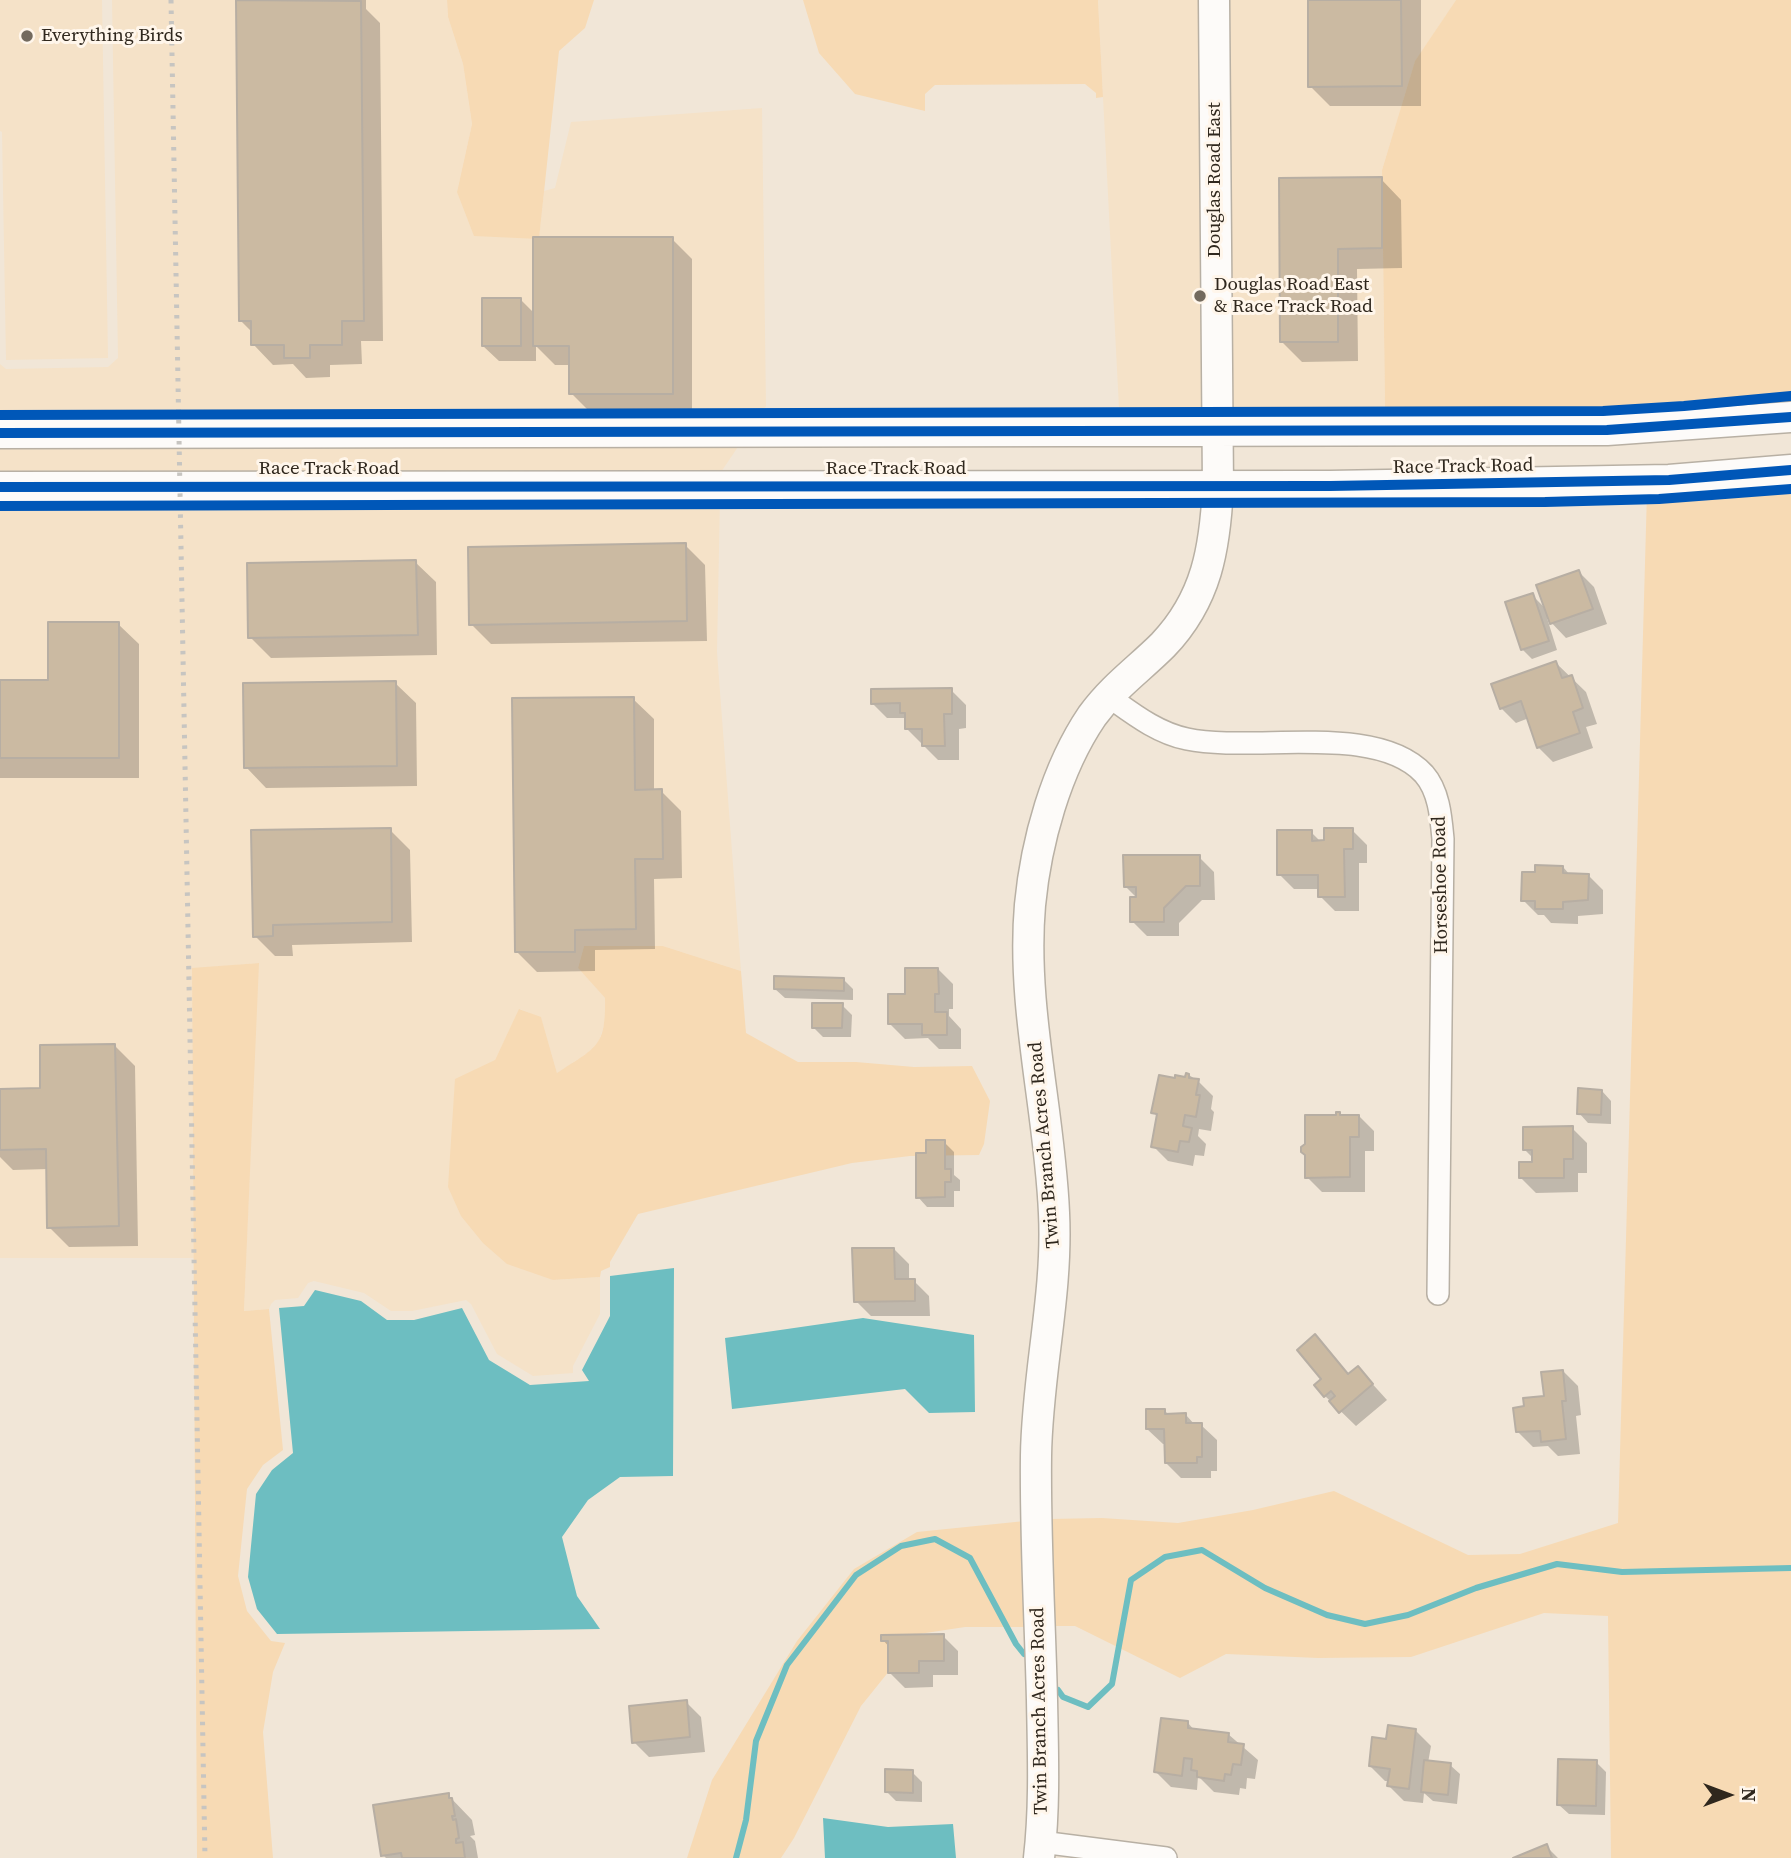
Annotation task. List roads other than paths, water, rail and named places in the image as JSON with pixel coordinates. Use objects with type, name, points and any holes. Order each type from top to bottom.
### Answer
[{"type":"main road","name":"Douglas Road East","points":[[1214,0],[1218,487]]},
{"type":"main road","name":"Race Track Road","points":[[0,433],[1607,430],[1791,417]]},
{"type":"main road","name":"Race Track Road","points":[[0,487],[1218,487],[1577,483],[1669,480],[1791,470]]},
{"type":"main road","name":"Twin Branch Acres Road","points":[[1040,1850],[1043,1757],[1036,1454],[1051,1311],[1055,1242],[1051,1171],[1031,992],[1030,906],[1043,835],[1064,769],[1078,740],[1108,696],[1178,628],[1203,583],[1212,555],[1218,487]]},
{"type":"street","name":"Horseshoe Road","points":[[1108,696],[1166,733],[1185,739],[1211,743],[1355,744],[1379,748],[1413,764],[1430,784],[1441,813],[1443,839],[1438,1294]]},
{"type":"street","points":[[1040,1850],[1166,1858]]},
{"type":"water","points":[[674,1268],[673,1476],[620,1477],[588,1500],[562,1537],[577,1596],[600,1629],[277,1634],[257,1609],[248,1577],[256,1494],[272,1470],[293,1453],[279,1308],[304,1306],[315,1290],[361,1301],[387,1320],[414,1320],[462,1308],[489,1360],[530,1385],[589,1381],[582,1370],[610,1316],[610,1276]]},
{"type":"water","points":[[863,1318],[974,1335],[975,1412],[929,1413],[905,1389],[732,1409],[725,1338]]},
{"type":"water","points":[[823,1818],[888,1827],[953,1824],[956,1858],[825,1858]]},
{"type":"waterway","points":[[736,1858],[746,1820],[756,1741],[787,1665],[856,1575],[901,1546],[935,1539],[970,1558],[1024,1654]]},
{"type":"waterway","points":[[1058,1690],[1063,1697],[1088,1707],[1112,1684],[1131,1580],[1165,1557],[1202,1550],[1265,1588],[1327,1615],[1365,1624],[1408,1615],[1476,1588],[1557,1564],[1622,1572],[1791,1568]]},
{"type":"railway","points":[[171,0],[205,1858]]},
{"type":"place","name":"Everything Birds","points":[[27,36]]},
{"type":"place","name":"Douglas Road East & Race Track Road","points":[[1200,296]]}]
